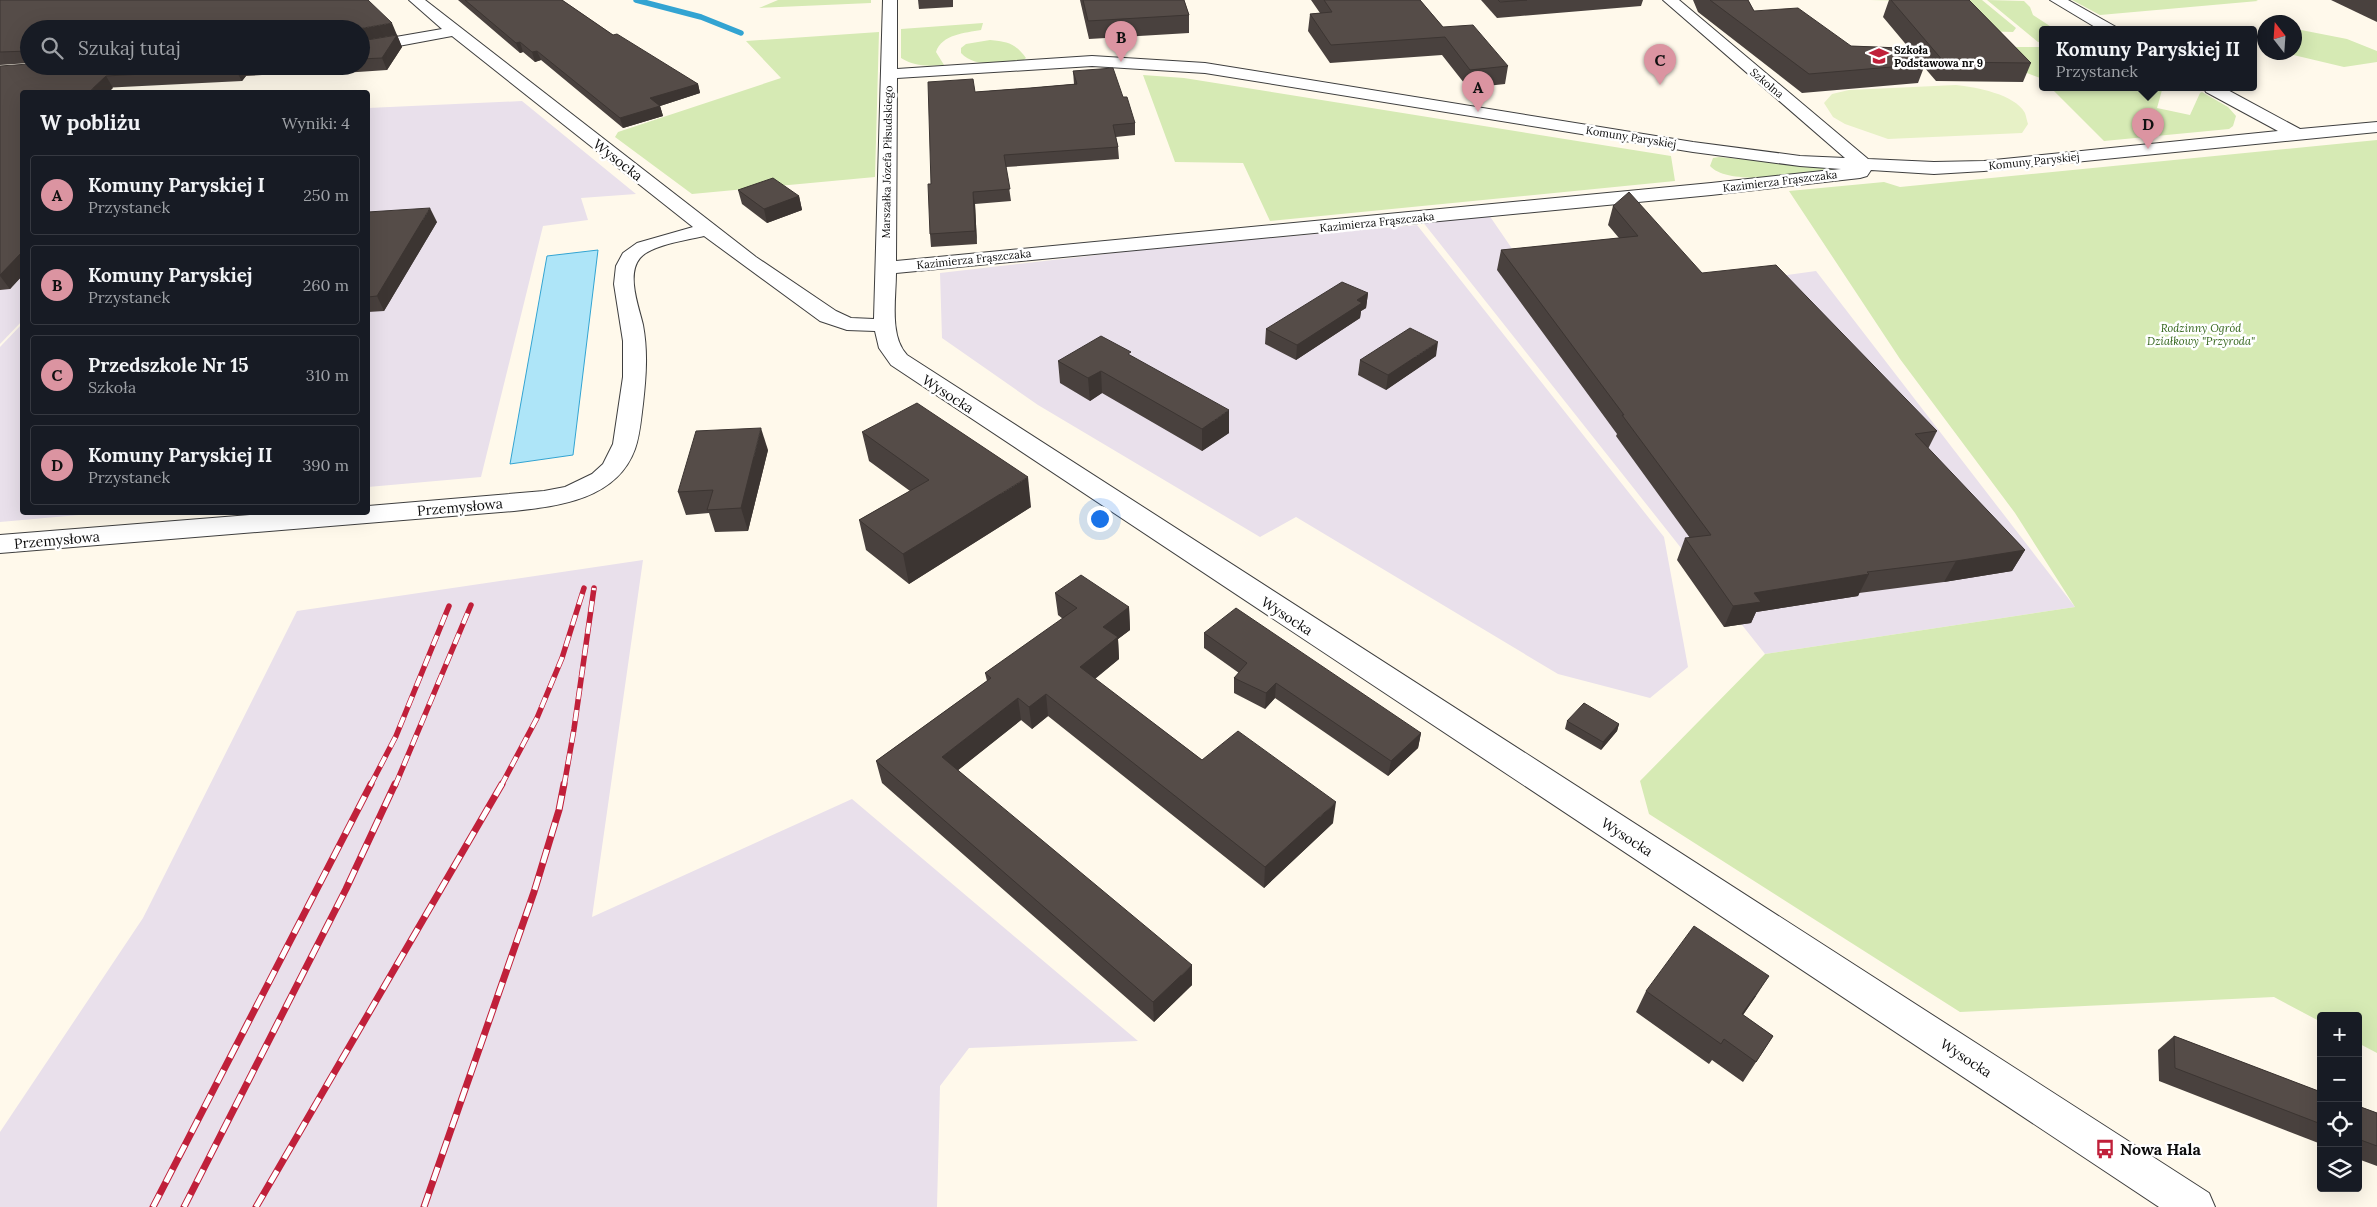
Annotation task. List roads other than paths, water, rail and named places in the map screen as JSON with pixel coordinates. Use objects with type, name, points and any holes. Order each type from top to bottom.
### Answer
[{"type":"street","name":"Wysocka","points":[[416,0],[756,266],[828,316],[847,324],[864,326],[885,324],[887,342],[891,352],[910,370],[2195,1207]]},
{"type":"street","name":"Marszałka Józefa Piłsudskiego","points":[[885,324],[890,0]]},
{"type":"street","name":"Szkolna","points":[[1670,0],[1865,166]]},
{"type":"street","points":[[2057,0],[2104,26]]},
{"type":"street","points":[[370,46],[455,31]]},
{"type":"street","name":"Komuny Paryskiej","points":[[888,74],[1092,61],[1205,68],[1693,147],[1800,161],[1865,166],[1934,168],[1984,166],[2377,126]]},
{"type":"street","points":[[2217,91],[2296,134]]},
{"type":"street","points":[[1693,147],[1705,175]]},
{"type":"street","name":"Kazimierza Frąszczaka","points":[[886,268],[1705,175],[1860,172],[1865,166]]},
{"type":"street","name":"Przemysłowa","points":[[370,514],[514,503],[570,494],[596,484],[611,471],[621,455],[628,424],[636,363],[625,272],[631,256],[646,246],[708,229]]},
{"type":"street","name":"Przemysłowa","points":[[0,544],[364,515]]},
{"type":"water","points":[[598,250],[573,455],[510,464],[547,256]]},
{"type":"waterway","points":[[636,0],[701,17],[741,33]]},
{"type":"railway","points":[[501,786],[537,718],[562,658],[584,588]]},
{"type":"railway","points":[[564,786],[594,588]]},
{"type":"railway","points":[[395,786],[471,605]]},
{"type":"railway","points":[[370,786],[396,736],[449,606]]},
{"type":"railway","points":[[153,1207],[371,784]]},
{"type":"railway","points":[[184,1207],[346,889],[395,784]]},
{"type":"railway","points":[[256,1207],[502,784]]},
{"type":"railway","points":[[424,1207],[534,892],[559,810],[564,784]]},
{"type":"place","name":"Szkoła Podstawowa nr 9","points":[[1879,56]]},
{"type":"place","name":"Komuny Paryskiej","points":[[1121,62]]},
{"type":"place","name":"Przedszkole Nr 15","points":[[1660,85]]},
{"type":"place","name":"Komuny Paryskiej I","points":[[1478,112]]},
{"type":"place","name":"Komuny Paryskiej II","points":[[2148,149]]},
{"type":"place","name":"Nowa Hala","points":[[2105,1149]]},
{"type":"park label","name":"Rodzinny Ogród Działkowy \"Przyroda\"","points":[[2201,334]]}]
